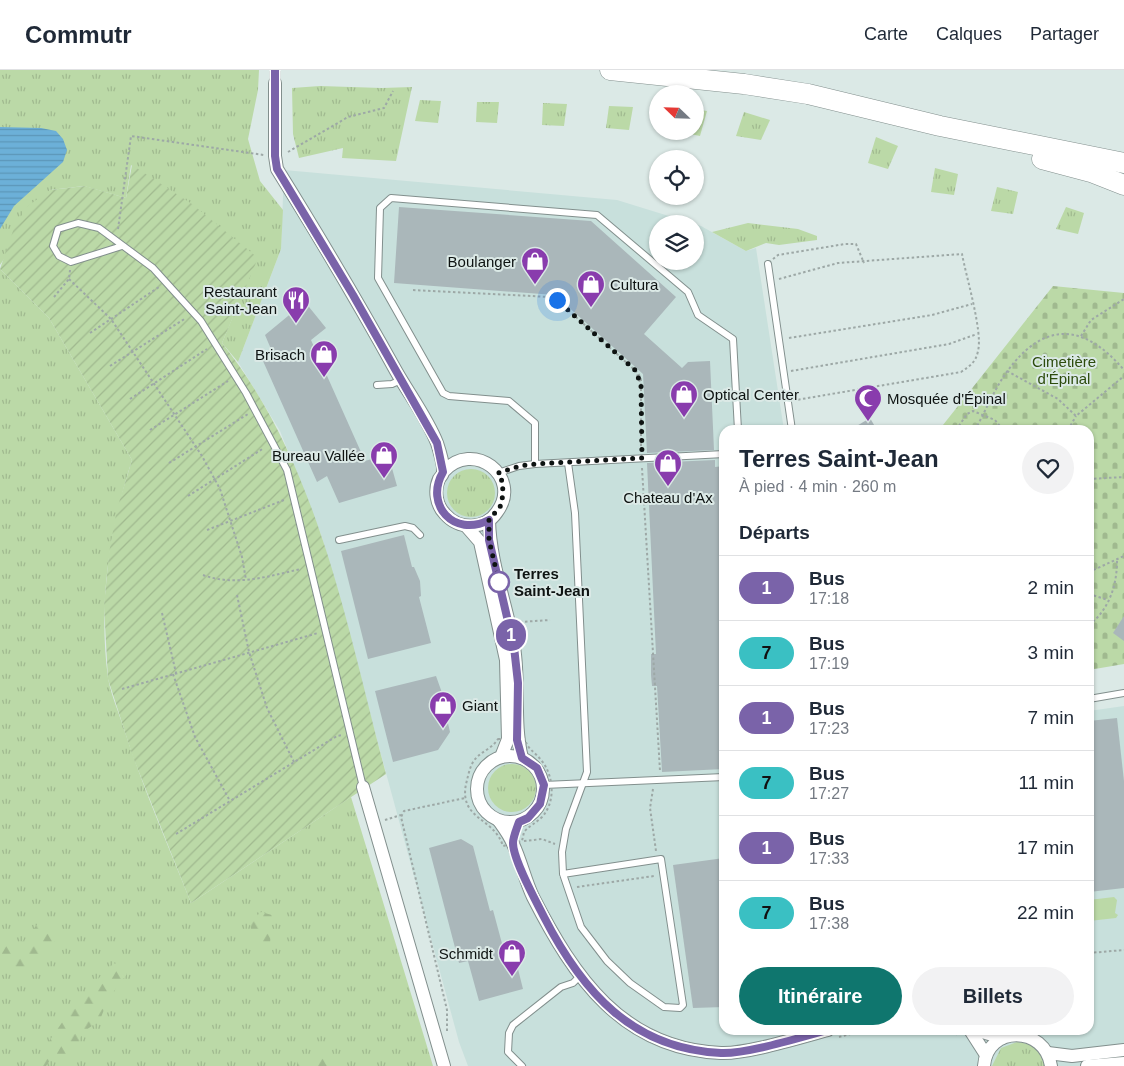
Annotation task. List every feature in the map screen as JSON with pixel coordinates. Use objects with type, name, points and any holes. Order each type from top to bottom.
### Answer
[{"type":"highway","points":[[610,70],[744,84],[808,94],[940,126],[1124,163]]},
{"type":"highway","points":[[940,126],[1015,151],[1091,172],[1124,185]]},
{"type":"street","points":[[275,83],[275,156],[277,169],[353,295],[437,443],[443,472],[437,488],[439,505],[450,519],[466,526],[480,542],[506,660],[513,739],[522,758],[537,768],[547,785],[540,804],[528,818],[519,822],[500,821]]},
{"type":"street","points":[[437,443],[461,460]]},
{"type":"street","points":[[443,472],[461,460],[482,460],[498,473],[503,488],[502,504],[489,520],[482,524],[466,526]]},
{"type":"street","points":[[489,520],[489,540],[514,647],[518,683],[513,739],[501,757]]},
{"type":"street","points":[[518,842],[500,821],[487,814],[482,806],[477,789],[483,770],[491,762],[501,757],[522,758]]},
{"type":"street","points":[[363,786],[444,1066]]},
{"type":"street","points":[[519,822],[518,842],[525,880],[551,931],[580,976],[623,1021],[656,1039],[693,1049],[722,1053],[806,1035]]},
{"type":"street","points":[[972,1035],[985,1061]]},
{"type":"street","points":[[992,1035],[1002,1038]]},
{"type":"street","points":[[985,1061],[993,1046],[1002,1038],[1011,1035]]},
{"type":"street","points":[[1026,1035],[1041,1044],[1050,1060],[1124,1050]]},
{"type":"street","points":[[1087,1066],[1124,1063]]},
{"type":"lane","points":[[535,464],[535,423],[509,401],[448,396],[443,393],[378,278],[380,208],[390,198],[597,215],[688,292],[698,315],[733,339],[738,425]]},
{"type":"lane","points":[[122,246],[71,262],[59,256],[52,246],[58,229],[78,223],[99,228],[153,268],[193,312],[255,410],[287,470],[363,786]]},
{"type":"lane","points":[[768,264],[791,425]]},
{"type":"lane","points":[[377,385],[392,384],[401,380]]},
{"type":"lane","points":[[498,473],[520,466],[535,464],[719,454]]},
{"type":"lane","points":[[563,874],[661,859],[683,1005],[680,1008],[664,1007],[630,983],[606,961],[581,927],[572,906],[563,874],[563,848],[566,829],[587,772],[574,513],[568,463]]},
{"type":"lane","points":[[339,540],[405,526],[413,528],[420,535]]},
{"type":"lane","points":[[1094,698],[1124,693]]},
{"type":"lane","points":[[547,785],[719,777]]},
{"type":"lane","points":[[522,1066],[508,1052],[509,1033],[513,1025],[561,987],[573,983],[580,976]]},
{"type":"path","points":[[284,154],[348,117],[384,108],[393,91]]},
{"type":"path","points":[[116,239],[131,136],[267,156]]},
{"type":"path","points":[[768,264],[778,255],[845,244],[856,244],[864,263]]},
{"type":"path","points":[[770,282],[838,263],[864,263],[962,254],[978,334],[979,351],[973,364],[962,372],[788,401]]},
{"type":"path","points":[[54,297],[69,279],[71,262]]},
{"type":"path","points":[[69,279],[73,286],[111,319],[196,447],[215,479],[230,521],[246,580]]},
{"type":"path","points":[[90,333],[152,293],[165,281]]},
{"type":"path","points":[[413,290],[544,297],[561,303],[635,370],[641,379],[642,458]]},
{"type":"path","points":[[1081,336],[1090,320],[1124,299]]},
{"type":"path","points":[[779,340],[932,316],[972,304]]},
{"type":"path","points":[[110,366],[193,312]]},
{"type":"path","points":[[977,425],[1007,372],[1020,356],[1041,340],[1056,333],[1073,333],[1092,341],[1124,370]]},
{"type":"path","points":[[784,372],[949,344],[978,334]]},
{"type":"path","points":[[130,399],[153,382],[215,344]]},
{"type":"path","points":[[1007,372],[1058,399],[1076,416]]},
{"type":"path","points":[[150,430],[235,376]]},
{"type":"path","points":[[1071,425],[1076,416],[1124,376]]},
{"type":"path","points":[[169,463],[255,410]]},
{"type":"path","points":[[959,425],[967,414],[973,411],[995,420],[999,425]]},
{"type":"path","points":[[188,496],[272,443]]},
{"type":"path","points":[[642,474],[660,780]]},
{"type":"path","points":[[1094,479],[1124,477]]},
{"type":"path","points":[[207,530],[294,498]]},
{"type":"path","points":[[1094,570],[1117,561],[1124,556]]},
{"type":"path","points":[[1094,618],[1114,590],[1117,561]]},
{"type":"path","points":[[203,575],[219,581],[246,580],[311,566]]},
{"type":"path","points":[[237,595],[250,652],[267,708],[294,762]]},
{"type":"path","points":[[1094,597],[1108,600]]},
{"type":"path","points":[[162,612],[175,674],[195,737],[230,801]]},
{"type":"path","points":[[518,622],[550,620]]},
{"type":"path","points":[[122,689],[325,632]]},
{"type":"path","points":[[176,834],[337,736],[350,733]]},
{"type":"path","points":[[518,842],[524,832],[542,817],[551,800],[547,785],[550,775],[542,760],[528,748],[525,739],[498,739],[494,745],[476,759],[468,776],[465,798],[472,812],[499,834],[503,846],[542,839],[563,848]]},
{"type":"path","points":[[373,824],[401,815],[404,811],[465,798]]},
{"type":"path","points":[[401,815],[447,1010],[448,1039]]},
{"type":"path","points":[[576,888],[664,875]]},
{"type":"path","points":[[1094,953],[1124,950]]},
{"type":"shaded area","points":[[284,170],[617,200],[666,215],[649,215],[649,270],[704,270],[704,228],[746,251],[756,248],[783,425],[719,425],[719,1035],[1094,1035],[1094,710],[1124,706],[1124,1066],[468,1066],[459,1042],[322,537],[280,431],[238,362],[281,249]]},
{"type":"green space","points":[[0,70],[259,70],[258,90],[248,139],[260,181],[283,210],[281,249],[238,362],[222,343],[257,258],[131,165],[126,198],[84,186],[50,190],[0,265]]},
{"type":"green space","points":[[320,86],[412,87],[396,161],[342,158],[343,148],[299,158],[293,134],[292,88]]},
{"type":"green space","points":[[420,100],[441,101],[438,123],[415,121]]},
{"type":"green space","points":[[477,102],[499,102],[497,123],[476,122]]},
{"type":"green space","points":[[543,103],[567,104],[564,126],[542,125]]},
{"type":"green space","points":[[609,106],[633,107],[629,130],[606,128]]},
{"type":"green space","points":[[704,110],[707,111],[704,122]]},
{"type":"green space","points":[[744,112],[770,120],[761,140],[736,136]]},
{"type":"green space","points":[[876,137],[898,146],[888,169],[868,163]]},
{"type":"green space","points":[[132,165],[192,204],[258,258],[222,343],[255,390],[283,441],[306,494],[326,549],[343,605],[386,774],[191,903],[133,757],[108,679],[104,606],[109,553],[117,509],[132,460],[49,318],[0,269],[15,225],[28,206],[50,190],[85,186],[126,198]]},
{"type":"green space","points":[[935,168],[958,174],[954,195],[931,192]]},
{"type":"green space","points":[[997,187],[1018,192],[1013,214],[991,211]]},
{"type":"green space","points":[[1066,207],[1084,213],[1078,234],[1056,229]]},
{"type":"green space","points":[[748,223],[798,229],[817,236],[817,240],[779,245],[766,243],[746,251],[712,232]]},
{"type":"green space","points":[[0,269],[49,318],[132,460],[117,514],[105,595],[105,650],[108,678],[139,773],[191,903],[351,797],[433,1066],[0,1066]]},
{"type":"green space","name":"Cimetière d'Épinal","points":[[1053,286],[1124,293],[1124,664],[1094,669],[1094,425],[943,425]]},
{"type":"green space","points":[[471,469],[480,471],[488,476],[493,484],[495,493],[493,502],[488,510],[480,515],[471,517],[462,515],[454,510],[449,502],[447,493],[449,484],[454,476],[462,471]]},
{"type":"green space","points":[[507,764],[517,764],[529,771],[536,783],[536,793],[529,805],[517,812],[507,812],[499,808],[492,801],[488,793],[488,783],[492,775],[499,768]]},
{"type":"green space","points":[[1114,897],[1117,900],[1115,913],[1118,915],[1116,918],[1094,920],[1094,899]]},
{"type":"green space","points":[[261,912],[272,915],[270,944],[253,943],[250,922]]},
{"type":"green space","points":[[40,921],[58,938],[27,970],[3,971],[0,968],[0,948],[24,941]]},
{"type":"green space","points":[[114,963],[127,974],[108,999],[100,1020],[82,1033],[71,1061],[52,1057],[46,1066],[37,1066],[34,1063],[79,998]]},
{"type":"green space","points":[[1017,1042],[1032,1046],[1045,1066],[992,1066],[1001,1048]]},
{"type":"green space","points":[[309,1055],[334,1061],[337,1066],[297,1066],[297,1061]]},
{"type":"water","points":[[0,127],[41,128],[56,131],[63,139],[67,150],[63,162],[14,206],[0,229]]},
{"type":"building","points":[[399,207],[591,221],[676,297],[644,334],[682,368],[688,362],[710,361],[714,450],[647,453],[643,374],[555,295],[394,283]]},
{"type":"building","points":[[305,302],[326,328],[311,340],[365,461],[388,454],[397,486],[339,503],[327,476],[317,482],[263,361],[274,356],[265,335]]},
{"type":"building","points":[[870,418],[874,425],[858,425]]},
{"type":"building","points":[[715,460],[715,467],[719,467],[719,769],[662,772],[657,686],[652,686],[651,675],[651,654],[656,654],[647,463]]},
{"type":"building","points":[[404,535],[412,567],[414,567],[420,581],[421,596],[419,597],[431,643],[368,659],[341,551]]},
{"type":"building","points":[[1124,616],[1124,641],[1113,633]]},
{"type":"building","points":[[436,676],[451,718],[447,719],[450,732],[438,750],[393,762],[375,691]]},
{"type":"building","points":[[1117,718],[1124,781],[1124,888],[1094,891],[1094,720]]},
{"type":"building","points":[[461,839],[473,846],[490,911],[493,910],[504,951],[513,949],[523,989],[479,1001],[468,961],[459,963],[429,848]]},
{"type":"building","points":[[719,859],[719,1007],[693,1008],[673,865]]},
{"type":"tunnel","points":[[275,70],[275,83]]},
{"type":"bus line","name":"1","points":[[275,70],[275,156],[277,169],[353,295],[437,443],[443,472],[438,480],[437,497],[443,513],[457,524],[466,526],[482,524],[489,520],[489,540],[514,647],[518,683],[517,740],[522,758],[537,768],[544,785],[544,795],[540,804],[528,818],[519,822],[513,844],[525,880],[551,931],[580,976],[596,996],[623,1021],[656,1039],[693,1049],[722,1053],[740,1051],[808,1035]]},
{"type":"place","name":"Boulanger","points":[[535,285]]},
{"type":"place","name":"Cultura","points":[[591,308]]},
{"type":"place","name":"Restaurant Saint-Jean","points":[[296,324]]},
{"type":"place","name":"Brisach","points":[[324,378]]},
{"type":"place","name":"Optical Center","points":[[684,418]]},
{"type":"place","name":"Mosquée d'Épinal","points":[[868,422]]},
{"type":"place","name":"Bureau Vallée","points":[[384,479]]},
{"type":"place","name":"Chateau d'Ax","points":[[668,487]]},
{"type":"place","name":"Terres Saint-Jean","points":[[499,582]]},
{"type":"place","name":"Giant","points":[[443,729]]},
{"type":"place","name":"Schmidt","points":[[512,977]]},
{"type":"route","points":[[499,582],[489,540],[489,520],[497,513],[502,504],[504,493],[503,483],[498,473],[520,466],[535,464],[642,458],[641,384],[635,370],[557,300]]}]
